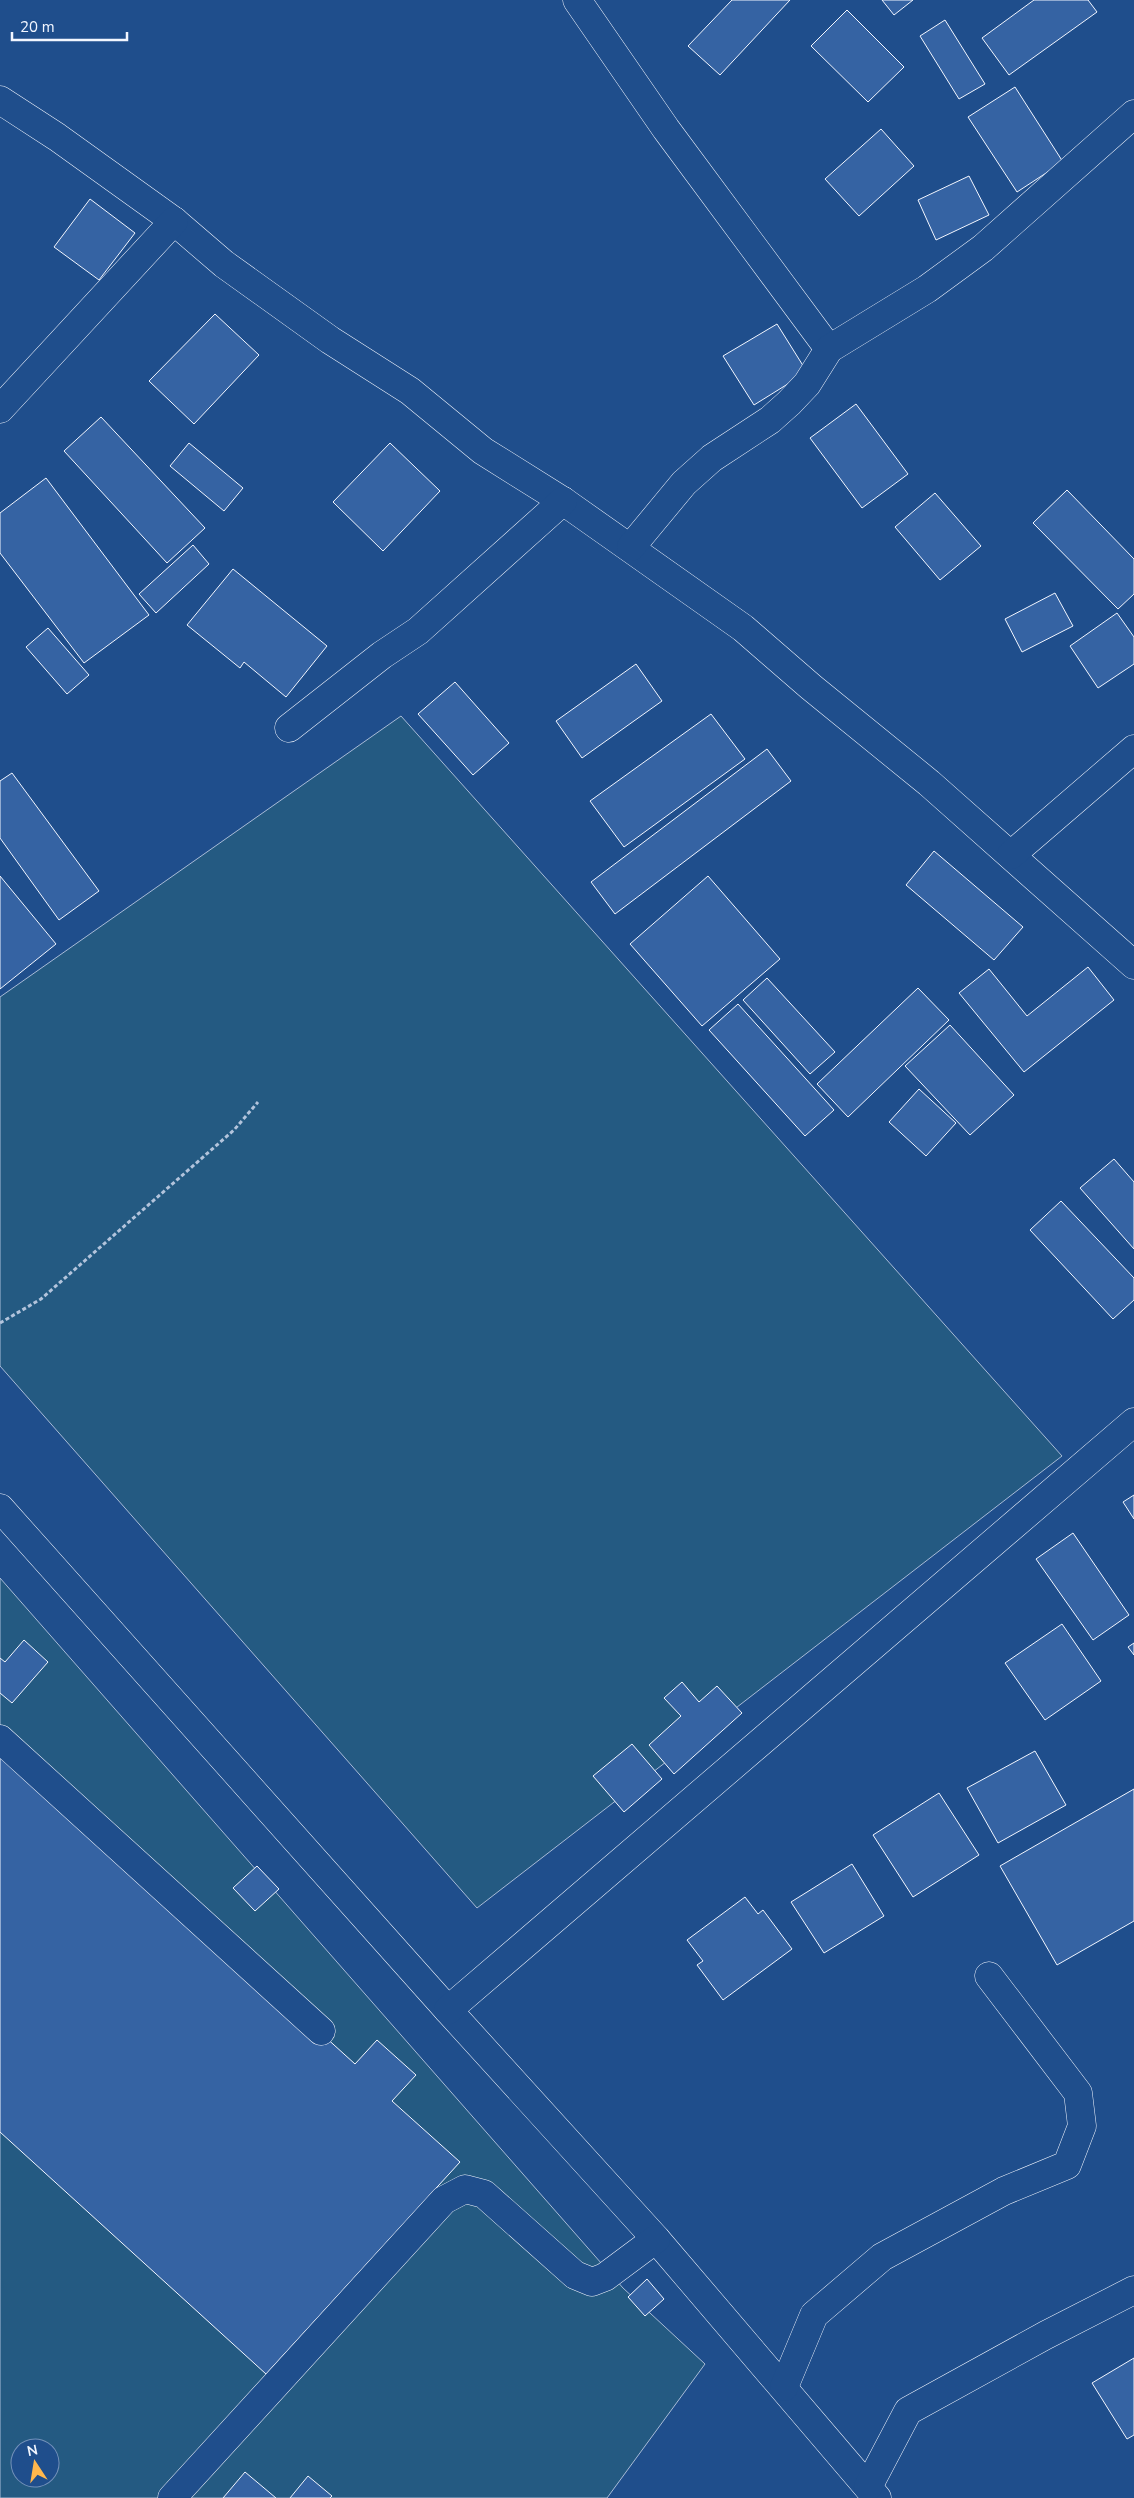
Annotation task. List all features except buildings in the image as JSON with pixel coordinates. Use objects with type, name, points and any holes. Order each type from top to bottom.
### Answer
[{"type":"street","points":[[577,0],[666,129],[829,350]]},
{"type":"street","points":[[0,100],[56,137],[174,221],[224,264],[330,340],[410,390],[483,451],[631,546],[743,628],[811,687],[929,783],[1134,965]]},
{"type":"street","points":[[631,546],[684,483],[712,458],[770,420],[790,403],[807,384],[829,350],[919,294],[983,248],[1134,114]]},
{"type":"street","points":[[0,409],[174,221]]},
{"type":"street","points":[[289,728],[382,655],[418,631],[563,501]]},
{"type":"street","points":[[1011,855],[1134,749]]},
{"type":"street","points":[[448,2010],[1134,1422]]},
{"type":"street","points":[[0,1508],[448,2010],[656,2239],[873,2493],[908,2412],[1046,2335],[1134,2290]]},
{"type":"street","points":[[0,1739],[321,2031]]},
{"type":"street","points":[[784,2387],[814,2315],[882,2257],[1004,2191],[1067,2164],[1082,2126],[1078,2093],[989,1976]]},
{"type":"street","points":[[172,2498],[444,2200],[465,2189],[484,2194],[575,2276],[592,2282],[605,2277],[656,2239]]},
{"type":"path","points":[[0,1323],[41,1299],[234,1130],[258,1102]]},
{"type":"shaded area","points":[[401,716],[1062,1456],[477,1908],[0,1366],[0,997]]},
{"type":"shaded area","points":[[0,1578],[623,2288],[705,2364],[607,2498],[0,2498]]}]
